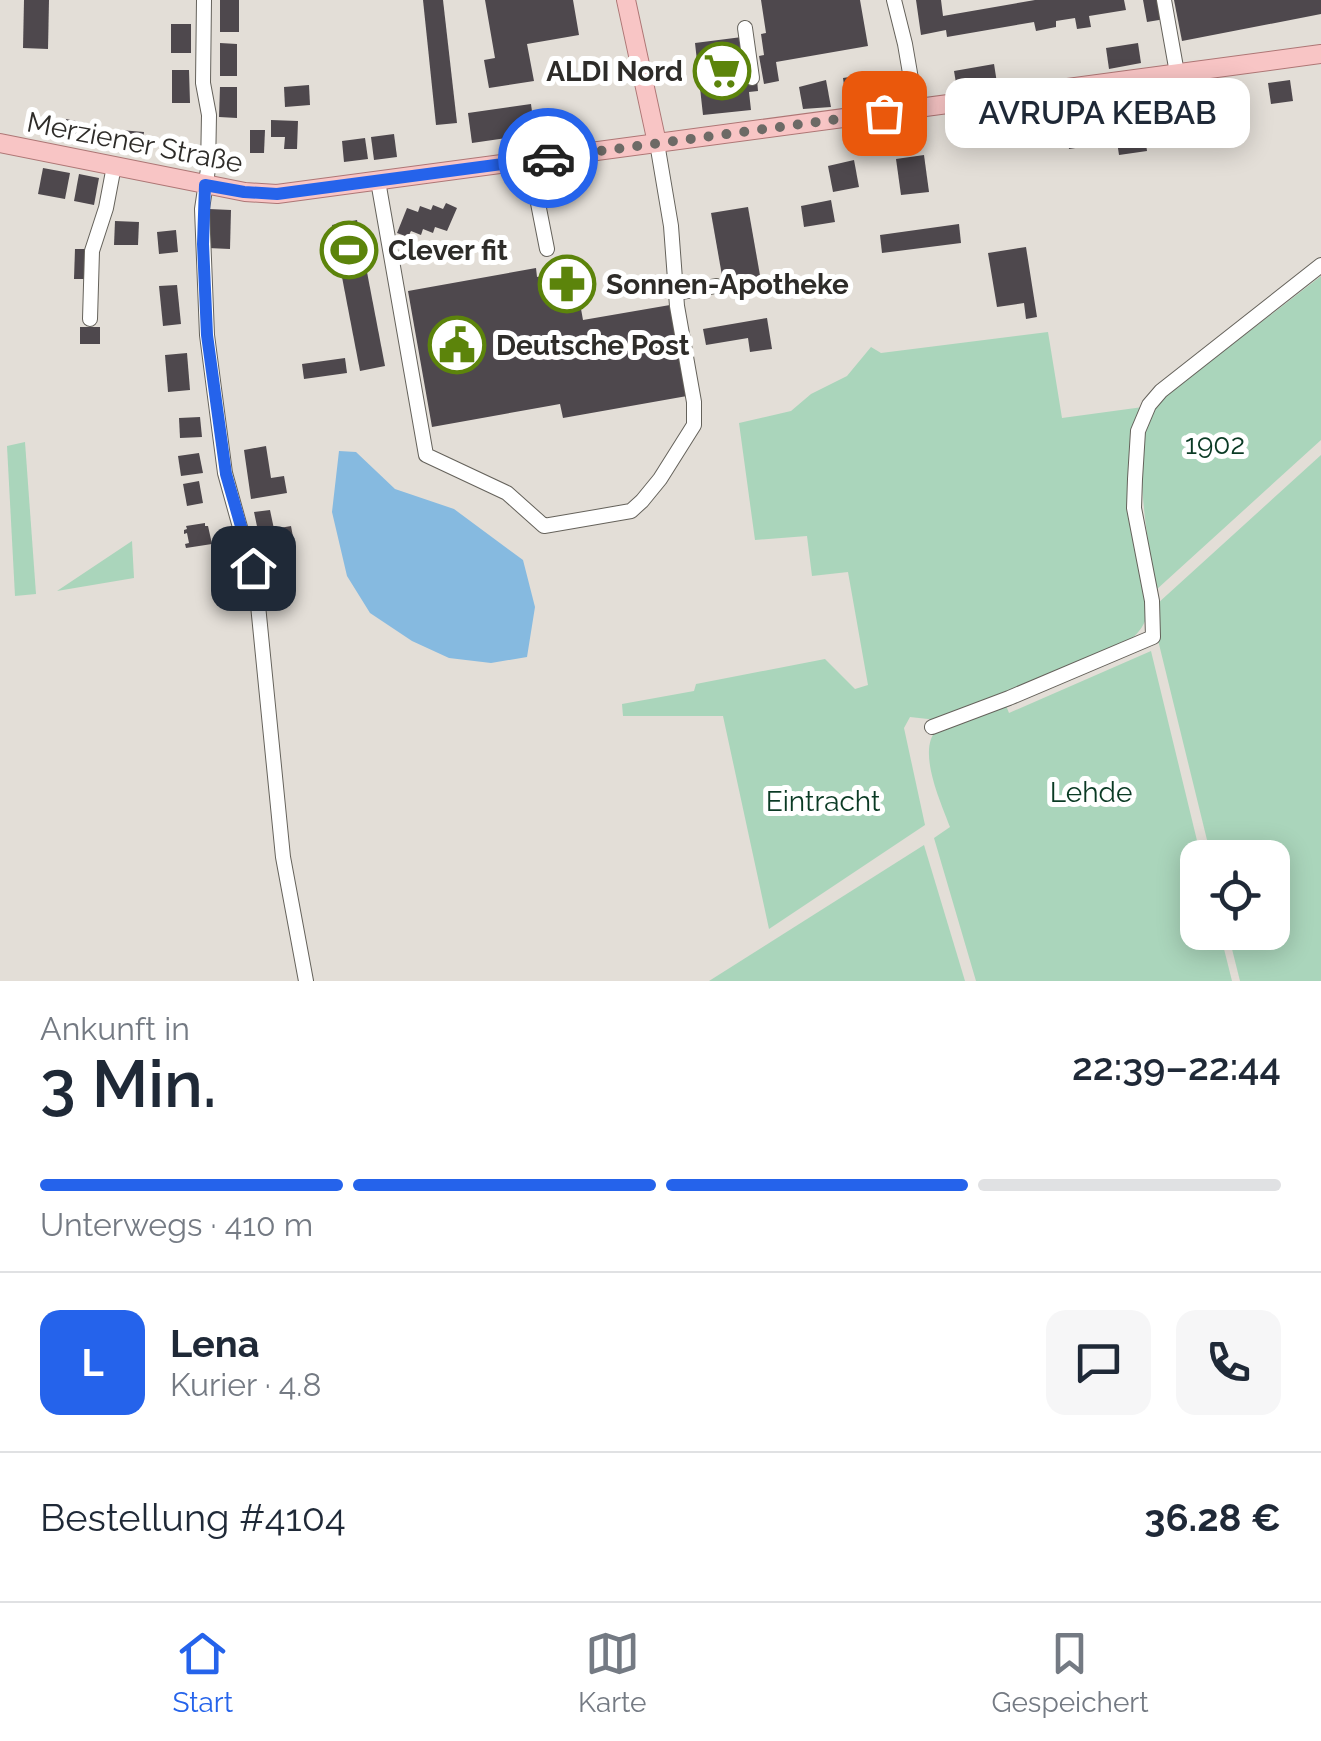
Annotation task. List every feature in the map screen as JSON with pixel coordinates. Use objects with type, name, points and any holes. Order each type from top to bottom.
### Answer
[{"type":"main road","points":[[626,0],[657,143]]},
{"type":"main road","name":"Merziener Straße","points":[[0,144],[268,194],[1321,54]]},
{"type":"street","points":[[204,0],[204,84],[209,116],[202,209],[210,353],[226,474],[253,568],[283,857],[306,981]]},
{"type":"street","points":[[894,0],[916,108]]},
{"type":"street","points":[[1164,0],[1177,73]]},
{"type":"street","points":[[745,28],[752,78]]},
{"type":"street","points":[[378,181],[426,455],[507,493],[544,526],[631,511],[660,478],[694,425],[671,226],[657,143]]},
{"type":"street","points":[[90,319],[92,251],[114,166]]},
{"type":"street","points":[[535,188],[548,248]]},
{"type":"street","points":[[932,727],[1154,637],[1152,601],[1134,508],[1138,431],[1145,412],[1161,391],[1321,265]]},
{"type":"street","points":[[676,293],[716,286]]},
{"type":"green space","name":"1902","points":[[1321,276],[1321,440],[1156,590],[1142,469],[1143,444],[1156,406]]},
{"type":"green space","points":[[1048,332],[1062,418],[1143,407],[1134,431],[1149,607],[1143,625],[1123,646],[937,720],[910,717],[904,728],[925,825],[769,929],[723,716],[623,716],[622,704],[694,691],[696,684],[825,659],[855,689],[868,685],[848,572],[812,576],[807,536],[755,540],[739,423],[791,411],[811,394],[847,376],[871,347],[881,353]]},
{"type":"green space","points":[[25,442],[36,594],[15,596],[7,446]]},
{"type":"green space","points":[[1321,455],[1321,981],[1240,981],[1232,950],[1290,950],[1290,840],[1207,840],[1157,636],[1157,604]]},
{"type":"green space","points":[[132,541],[134,578],[57,591]]},
{"type":"green space","name":"Lehde","points":[[1151,651],[1197,840],[1180,840],[1180,950],[1224,950],[1232,981],[976,981],[934,838],[950,827],[932,777],[929,749],[938,729],[959,718],[1005,703],[1009,713]]},
{"type":"green space","name":"Eintracht","points":[[924,845],[965,981],[709,981]]},
{"type":"water","points":[[339,451],[356,452],[395,489],[454,509],[523,560],[535,607],[527,657],[491,663],[449,658],[412,641],[370,613],[347,576],[332,512]]},
{"type":"building","points":[[24,0],[49,0],[48,49],[23,48]]},
{"type":"building","points":[[220,0],[239,0],[239,32],[220,32]]},
{"type":"building","points":[[423,0],[443,0],[457,123],[436,125]]},
{"type":"building","points":[[485,0],[573,0],[579,35],[527,44],[534,81],[489,88],[484,60],[495,58]]},
{"type":"building","points":[[761,0],[860,0],[868,46],[776,62],[779,81],[764,84],[759,56],[764,55],[761,34],[766,33]]},
{"type":"building","points":[[916,0],[941,0],[943,16],[1035,0],[1124,0],[1126,10],[1089,16],[1091,27],[1077,29],[1075,18],[1056,21],[1056,27],[1036,31],[1034,22],[947,37],[946,30],[921,35]]},
{"type":"building","points":[[1143,0],[1161,0],[1165,19],[1147,22]]},
{"type":"building","points":[[1174,0],[1321,0],[1321,14],[1182,41]]},
{"type":"building","points":[[171,24],[191,24],[191,53],[171,53]]},
{"type":"building","points":[[742,37],[757,79],[758,91],[749,92],[751,110],[703,115],[695,43]]},
{"type":"building","points":[[220,43],[237,44],[237,76],[220,76]]},
{"type":"building","points":[[1138,43],[1141,63],[1109,69],[1106,48]]},
{"type":"building","points":[[994,64],[997,83],[957,89],[954,71]]},
{"type":"building","points":[[172,70],[189,70],[190,103],[172,103]]},
{"type":"building","points":[[882,73],[886,100],[847,106],[843,78]]},
{"type":"building","points":[[826,80],[831,107],[803,109],[799,87]]},
{"type":"building","points":[[1290,80],[1293,101],[1271,104],[1268,83]]},
{"type":"building","points":[[309,85],[310,105],[285,107],[284,87]]},
{"type":"building","points":[[1242,86],[1245,107],[1192,112],[1189,94]]},
{"type":"building","points":[[220,87],[237,87],[237,118],[219,117]]},
{"type":"building","points":[[531,104],[535,134],[472,143],[468,113]]},
{"type":"building","points":[[1133,112],[1137,137],[1145,136],[1147,151],[1119,155],[1113,115]]},
{"type":"building","points":[[66,119],[100,126],[96,146],[62,139]]},
{"type":"building","points":[[271,120],[298,121],[297,149],[284,149],[285,137],[271,137]]},
{"type":"building","points":[[1084,120],[1088,146],[1069,149],[1066,122]]},
{"type":"building","points":[[1190,120],[1192,135],[1169,139],[1166,124]]},
{"type":"building","points":[[120,130],[144,132],[141,154],[118,151]]},
{"type":"building","points":[[250,130],[265,130],[264,153],[250,153]]},
{"type":"building","points":[[394,134],[397,157],[374,160],[371,137]]},
{"type":"building","points":[[365,138],[368,159],[344,162],[342,141]]},
{"type":"building","points":[[924,155],[929,192],[901,195],[896,159]]},
{"type":"building","points":[[854,160],[859,187],[833,192],[828,166]]},
{"type":"building","points":[[43,168],[70,173],[65,199],[38,194]]},
{"type":"building","points":[[79,174],[99,178],[94,205],[74,201]]},
{"type":"building","points":[[831,200],[835,222],[804,227],[801,206]]},
{"type":"building","points":[[446,203],[457,208],[447,231],[435,227],[433,233],[423,229],[421,235],[411,231],[408,237],[397,233],[407,208],[418,212],[420,206],[431,210],[433,205],[443,209]]},
{"type":"building","points":[[748,207],[761,281],[724,287],[711,213]]},
{"type":"building","points":[[209,209],[231,210],[230,249],[208,248]]},
{"type":"building","points":[[357,220],[385,366],[360,371],[332,225]]},
{"type":"building","points":[[115,221],[139,222],[138,245],[114,245]]},
{"type":"building","points":[[959,224],[961,243],[882,253],[880,235]]},
{"type":"building","points":[[176,230],[178,252],[159,254],[157,232]]},
{"type":"building","points":[[1026,247],[1037,317],[1026,319],[1024,303],[997,307],[988,253]]},
{"type":"building","points":[[75,249],[86,249],[85,279],[74,279]]},
{"type":"building","points":[[536,268],[537,277],[574,270],[583,320],[670,305],[687,396],[563,418],[560,404],[432,427],[408,291]]},
{"type":"building","points":[[177,285],[181,324],[163,326],[159,286]]},
{"type":"building","points":[[767,318],[772,349],[750,352],[748,338],[706,345],[703,329]]},
{"type":"building","points":[[80,327],[100,327],[100,344],[80,344]]},
{"type":"building","points":[[187,353],[190,390],[168,392],[165,355]]},
{"type":"building","points":[[345,358],[347,373],[304,379],[302,364]]},
{"type":"building","points":[[200,417],[202,437],[180,438],[179,418]]},
{"type":"building","points":[[266,446],[271,478],[284,476],[287,493],[251,499],[244,450]]},
{"type":"building","points":[[199,453],[203,473],[181,476],[178,456]]},
{"type":"building","points":[[199,481],[203,503],[187,506],[183,484]]},
{"type":"building","points":[[270,510],[274,529],[291,526],[296,553],[267,558],[254,512]]},
{"type":"building","points":[[205,523],[212,544],[186,548],[186,526]]},
{"type":"way so far","points":[[548,158],[884,113]]},
{"type":"place","name":"ALDI Nord","points":[[722,71]]},
{"type":"place","name":"AVRUPA KEBAB","points":[[884,113]]},
{"type":"place","name":"Clever fit","points":[[349,250]]},
{"type":"place","name":"Sonnen-Apotheke","points":[[567,284]]},
{"type":"place","name":"Deutsche Post","points":[[457,345]]},
{"type":"route","points":[[253,568],[226,474],[207,335],[202,209],[205,185],[277,194],[548,158]]}]
